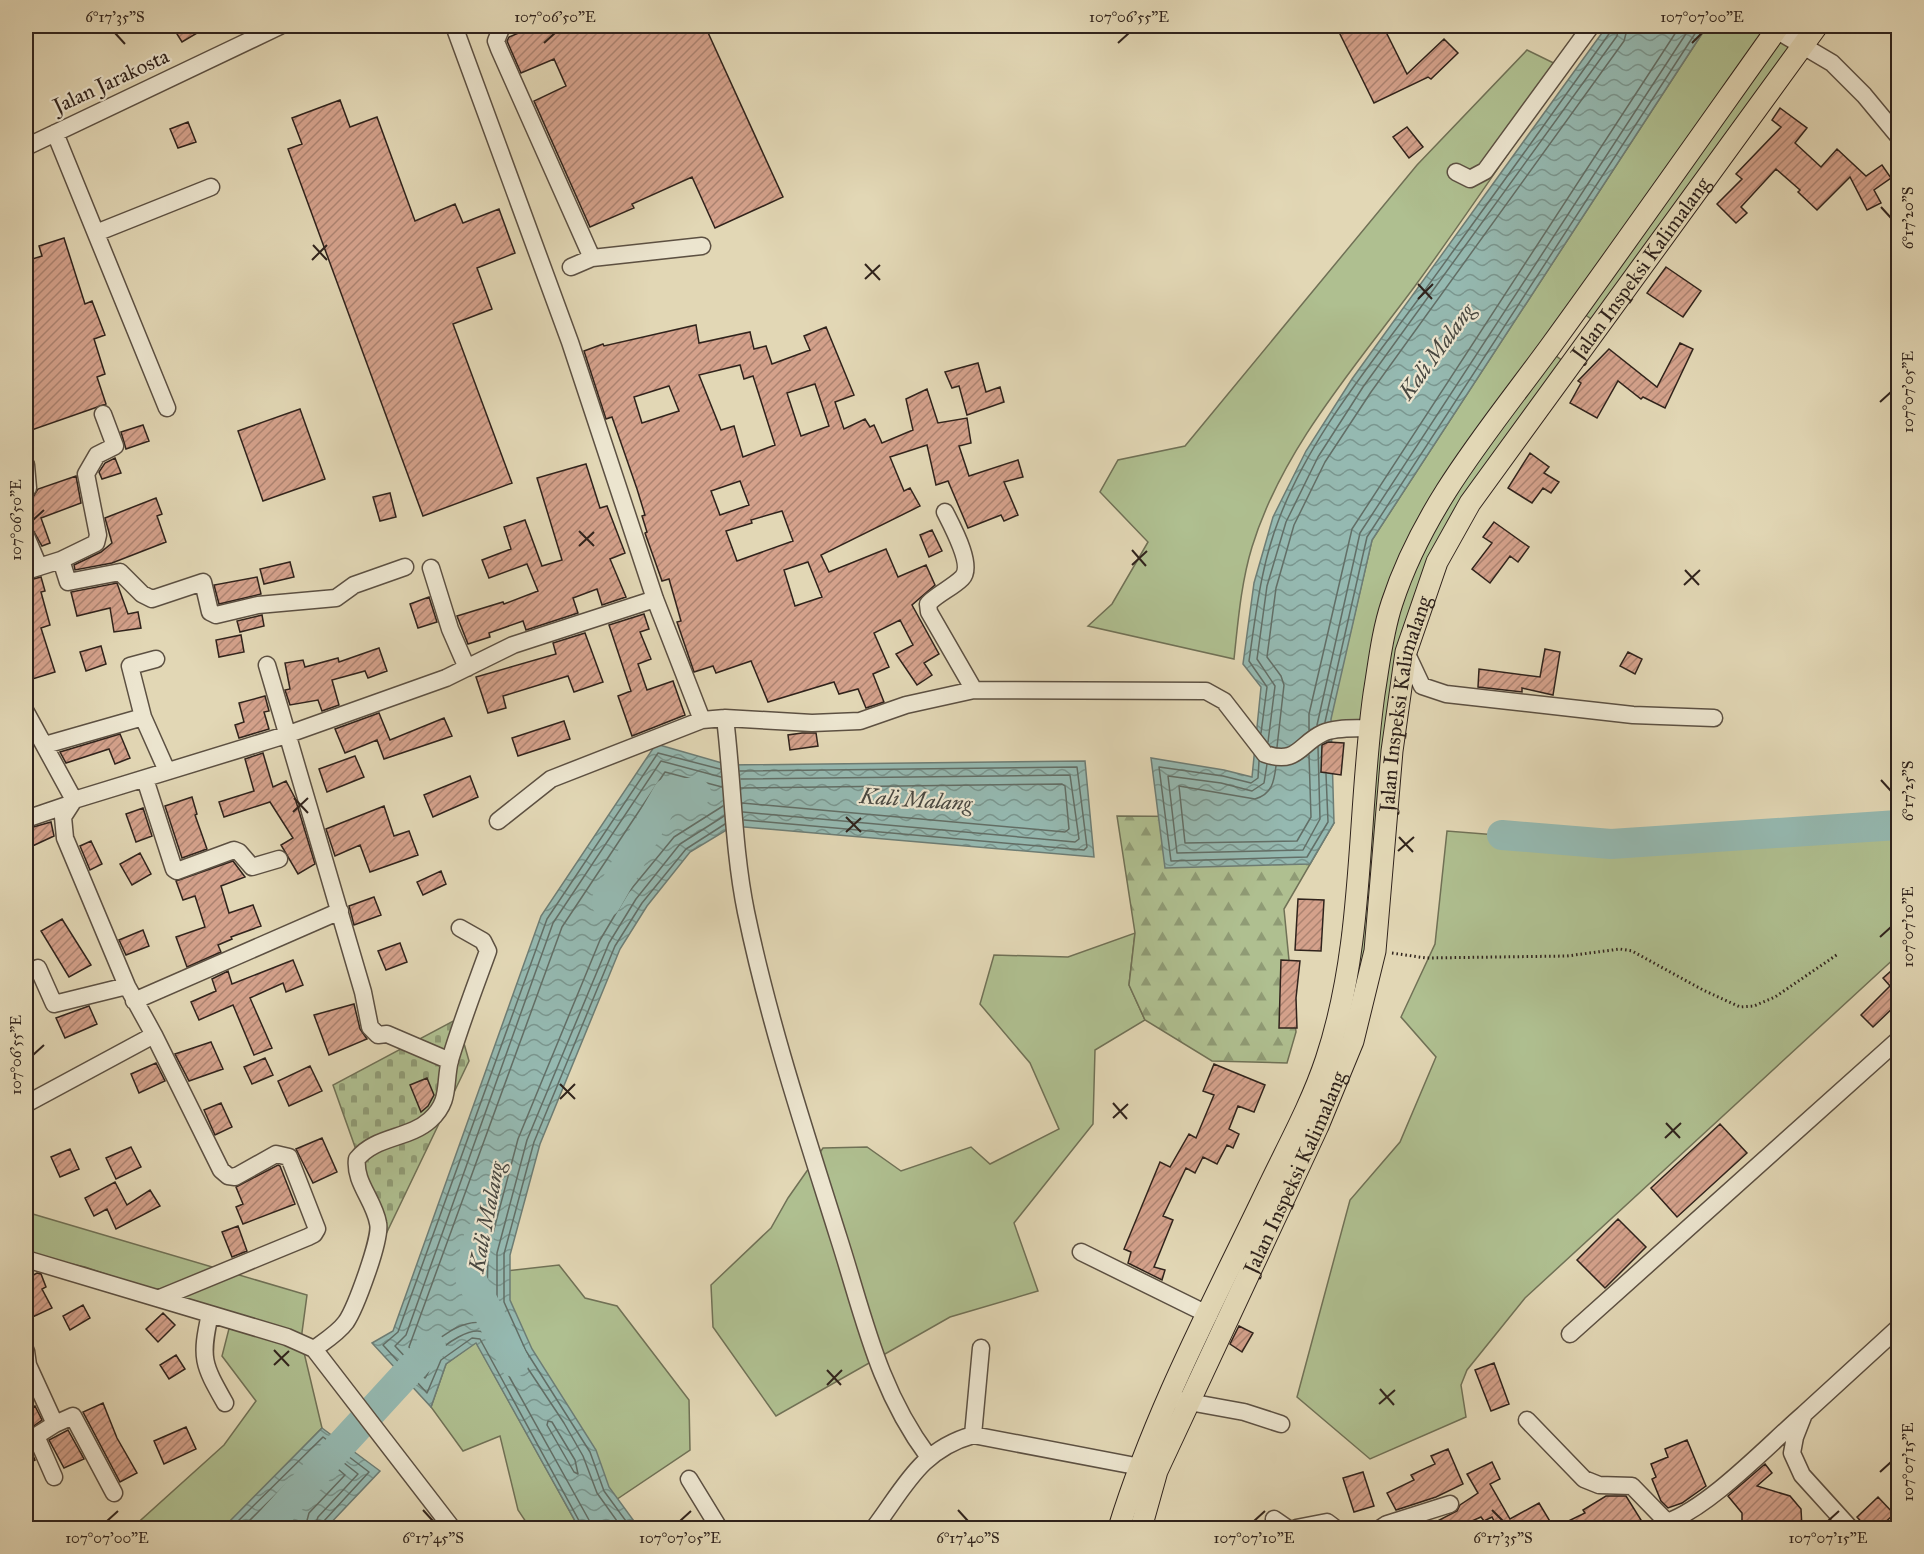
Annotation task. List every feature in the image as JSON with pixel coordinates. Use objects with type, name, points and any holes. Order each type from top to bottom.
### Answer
[{"type":"main road","name":"Jalan Inspeksi Kalimalang","points":[[1119,1528],[1178,1400],[1344,1066],[1375,951],[1382,893],[1392,751],[1406,652],[1425,593],[1448,539],[1493,470],[1601,326],[1817,26]]},
{"type":"main road","name":"Jalan Inspeksi Kalimalang","points":[[1178,1400],[1209,1315],[1326,1060],[1345,979],[1357,885],[1369,737],[1381,647],[1391,606],[1410,555],[1425,525],[1470,453],[1577,309],[1777,28]]},
{"type":"main road","points":[[1704,131],[1728,149]]},
{"type":"main road","points":[[1664,186],[1689,204]]},
{"type":"main road","points":[[1631,233],[1655,250]]},
{"type":"main road","points":[[1577,309],[1601,326]]},
{"type":"main road","points":[[1547,350],[1571,367]]},
{"type":"main road","points":[[1470,453],[1493,470]]},
{"type":"main road","points":[[1425,525],[1448,539]]},
{"type":"main road","name":"Jalan Inspeksi Kalimalang","points":[[1141,1528],[1148,1469]]},
{"type":"street","name":"Jalan Jarakosta","points":[[26,147],[280,26]]},
{"type":"street","points":[[454,26],[570,342],[655,599],[702,720]]},
{"type":"street","points":[[502,26],[496,40],[498,49],[592,258]]},
{"type":"street","points":[[1456,172],[1470,179],[1485,171],[1591,26]]},
{"type":"street","points":[[1777,28],[1832,63],[1850,79],[1899,136]]},
{"type":"street","points":[[55,133],[167,408]]},
{"type":"street","points":[[96,233],[211,187]]},
{"type":"street","points":[[571,267],[592,258],[702,246]]},
{"type":"street","points":[[26,536],[32,569],[61,560],[96,543],[98,535],[86,474],[97,455],[115,446],[103,414]]},
{"type":"street","points":[[26,465],[28,488],[26,490]]},
{"type":"street","points":[[945,512],[964,554],[967,569],[964,577],[934,598],[928,608],[931,618],[974,690]]},
{"type":"street","points":[[61,560],[68,582],[120,572],[142,594],[152,599],[203,582],[210,612],[216,615],[230,614],[258,605],[336,598],[354,585],[405,567]]},
{"type":"street","points":[[431,568],[450,629],[467,668]]},
{"type":"street","points":[[26,819],[167,771],[286,735],[467,668],[513,645],[655,599]]},
{"type":"street","points":[[1406,652],[1422,686],[1446,694],[1633,714],[1714,718]]},
{"type":"street","points":[[156,659],[130,666],[143,717],[167,771]]},
{"type":"street","points":[[267,665],[340,911],[363,992],[370,1027],[378,1035],[387,1034],[450,1061]]},
{"type":"street","points":[[498,821],[551,779],[702,720],[726,723],[860,721],[906,705],[974,690],[1206,691],[1218,696],[1265,754],[1295,756],[1323,733],[1369,737]]},
{"type":"street","points":[[26,712],[45,745],[72,802]]},
{"type":"street","points":[[45,745],[143,717]]},
{"type":"street","points":[[726,723],[735,846],[746,911],[784,1062],[871,1348],[898,1411],[928,1456]]},
{"type":"street","points":[[145,779],[174,869],[177,871],[234,850],[239,852],[252,867],[279,859]]},
{"type":"street","points":[[72,802],[63,817],[65,838],[134,1001],[154,1035],[221,1170],[235,1177],[276,1154],[289,1156],[317,1229],[308,1238],[160,1298]]},
{"type":"street","points":[[134,1001],[340,911]]},
{"type":"street","points":[[319,1355],[348,1320],[379,1239],[379,1224],[358,1177],[357,1158],[372,1146],[406,1133],[432,1119],[446,1094],[450,1061],[488,951],[483,941],[460,928]]},
{"type":"street","points":[[38,968],[54,1004],[127,986]]},
{"type":"street","points":[[26,1104],[154,1035]]},
{"type":"street","points":[[1570,1334],[1899,1040]]},
{"type":"street","points":[[1081,1252],[1209,1315]]},
{"type":"street","points":[[26,1259],[287,1336],[319,1355],[452,1528]]},
{"type":"street","points":[[210,1314],[203,1345],[204,1366],[225,1403]]},
{"type":"street","points":[[1527,1420],[1584,1479],[1599,1485],[1632,1486],[1667,1522],[1715,1491],[1899,1328]]},
{"type":"street","points":[[973,1435],[981,1348]]},
{"type":"street","points":[[26,1351],[28,1365],[55,1424]]},
{"type":"street","points":[[1178,1400],[1244,1412],[1281,1424]]},
{"type":"street","points":[[1804,1414],[1795,1437],[1792,1453],[1802,1474],[1850,1528]]},
{"type":"street","points":[[54,1477],[36,1436],[73,1416],[114,1493]]},
{"type":"street","points":[[874,1528],[928,1456],[953,1440],[973,1435],[1148,1469]]},
{"type":"street","points":[[689,1479],[719,1528]]},
{"type":"street","points":[[1381,1528],[1387,1524],[1450,1504]]},
{"type":"street","points":[[1296,1528],[1328,1522],[1335,1528]]},
{"type":"path","points":[[1375,951],[1426,958],[1567,956],[1620,949],[1632,951],[1703,990],[1740,1006],[1754,1006],[1775,997],[1838,954]]},
{"type":"green space","points":[[1707,26],[1817,26],[1601,326],[1577,309],[1548,350],[1571,367],[1470,503],[1406,652],[1375,951],[1187,1402],[1168,1399],[1326,1060],[1369,728],[1327,732],[1372,540]]},
{"type":"green space","points":[[1527,50],[1566,69],[1415,286],[1322,410],[1282,476],[1265,511],[1248,561],[1240,603],[1234,659],[1088,626],[1112,604],[1148,542],[1100,492],[1118,460],[1185,446],[1417,165]]},
{"type":"green space","points":[[1117,816],[1245,817],[1334,823],[1284,909],[1296,1032],[1287,1063],[1212,1061],[1145,1020],[1129,985],[1135,933]]},
{"type":"green space","points":[[1898,825],[1898,955],[1525,1298],[1467,1370],[1461,1385],[1466,1417],[1370,1459],[1297,1397],[1350,1200],[1400,1142],[1436,1057],[1401,1017],[1435,944],[1447,831],[1611,844]]},
{"type":"green space","points":[[1135,933],[1129,985],[1145,1020],[1095,1050],[1093,1124],[1014,1223],[1038,1291],[950,1317],[776,1416],[713,1327],[711,1285],[771,1228],[788,1198],[823,1148],[867,1147],[901,1171],[971,1147],[990,1164],[1059,1129],[1030,1063],[980,1004],[994,955],[1068,957]]},
{"type":"green space","points":[[457,1019],[469,1061],[386,1234],[333,1085]]},
{"type":"green space","points":[[26,1212],[307,1295],[301,1340],[322,1428],[224,1528],[132,1528],[224,1445],[256,1401],[222,1356],[232,1317],[85,1267],[26,1254]]},
{"type":"green space","points":[[559,1265],[585,1298],[617,1306],[689,1400],[690,1450],[592,1516],[469,1275]]},
{"type":"green space","points":[[476,1342],[579,1528],[530,1528],[518,1510],[500,1436],[463,1451],[431,1407],[446,1364]]},
{"type":"water","points":[[1607,26],[1707,26],[1372,540],[1331,719],[1334,823],[1310,864],[1165,868],[1151,758],[1252,777],[1261,687],[1243,664],[1254,583],[1273,517],[1306,451],[1352,379]]},
{"type":"water","points":[[656,744],[729,765],[1085,761],[1094,857],[733,826],[690,852],[647,906],[620,949],[540,1144],[510,1255],[510,1300],[532,1349],[596,1450],[609,1487],[639,1528],[579,1528],[476,1343],[446,1364],[431,1407],[372,1343],[393,1331],[541,916]]},
{"type":"water","points":[[322,1428],[380,1471],[326,1528],[223,1528]]},
{"type":"building","points":[[172,26],[209,26],[182,42]]},
{"type":"building","points":[[535,26],[705,26],[783,197],[715,228],[692,177],[632,204],[634,208],[590,227],[534,101],[566,86],[554,59],[521,73],[507,41],[509,37]]},
{"type":"building","points":[[1336,26],[1383,26],[1407,74],[1444,39],[1458,53],[1431,79],[1428,77],[1374,103]]},
{"type":"building","points":[[340,100],[350,127],[377,117],[415,221],[455,204],[463,223],[499,209],[515,253],[477,268],[492,309],[453,324],[512,483],[423,516],[288,149],[302,144],[292,118]]},
{"type":"building","points":[[1780,108],[1807,128],[1795,143],[1821,167],[1837,149],[1866,176],[1882,165],[1891,178],[1874,190],[1881,203],[1867,210],[1850,177],[1817,210],[1798,192],[1800,190],[1776,169],[1741,207],[1747,213],[1736,223],[1717,204],[1742,179],[1736,174],[1781,127],[1772,120]]},
{"type":"building","points":[[188,122],[196,142],[178,148],[170,129]]},
{"type":"building","points":[[1407,127],[1423,147],[1409,158],[1393,137]]},
{"type":"building","points":[[64,238],[85,304],[92,301],[105,335],[94,339],[105,374],[97,377],[106,404],[26,432],[26,261],[42,256],[39,246]]},
{"type":"building","points":[[1666,267],[1701,291],[1683,317],[1647,293]]},
{"type":"building","points":[[696,325],[699,343],[750,332],[754,349],[766,346],[772,364],[810,350],[804,336],[826,327],[854,395],[835,402],[844,429],[865,419],[870,427],[874,425],[882,443],[913,430],[906,399],[927,389],[938,423],[967,418],[971,443],[959,446],[969,476],[1018,460],[1023,477],[1004,482],[1018,515],[1004,521],[1001,515],[968,528],[948,481],[936,485],[927,445],[890,457],[904,491],[910,488],[920,506],[821,555],[829,572],[886,549],[898,577],[926,565],[935,585],[912,605],[939,654],[924,663],[932,675],[917,685],[896,654],[913,645],[900,620],[874,633],[889,667],[873,674],[884,702],[866,708],[858,689],[839,694],[834,682],[768,702],[751,661],[716,673],[713,666],[694,672],[677,622],[681,621],[669,579],[662,581],[645,533],[647,532],[642,516],[645,515],[637,489],[612,417],[606,419],[584,351],[603,344],[604,346]],"holes":[[[740,365],[744,379],[753,376],[775,445],[743,457],[734,426],[721,430],[699,375]],[[815,384],[829,426],[801,436],[787,393]],[[669,386],[679,411],[642,423],[634,397]],[[740,481],[749,505],[720,515],[711,491]],[[782,511],[793,541],[737,561],[726,531],[752,523],[751,520]],[[808,562],[822,597],[795,606],[784,570]]]},
{"type":"building","points":[[1680,343],[1693,349],[1665,408],[1643,397],[1641,399],[1618,381],[1597,418],[1570,403],[1581,383],[1578,381],[1609,349],[1657,387]]},
{"type":"building","points":[[978,363],[986,392],[1000,387],[1004,402],[967,415],[959,386],[952,388],[945,372]]},
{"type":"building","points":[[300,409],[325,479],[263,501],[238,431]]},
{"type":"building","points":[[143,425],[149,441],[126,449],[121,432]]},
{"type":"building","points":[[1530,453],[1549,467],[1544,473],[1559,482],[1551,493],[1543,488],[1532,503],[1508,488]]},
{"type":"building","points":[[115,458],[121,473],[102,479],[99,472],[105,463]]},
{"type":"building","points":[[586,464],[600,508],[607,506],[625,553],[610,559],[626,597],[602,605],[597,589],[573,598],[578,613],[526,630],[523,621],[489,633],[490,637],[468,644],[457,616],[503,602],[504,604],[538,591],[527,564],[489,578],[482,560],[511,549],[504,527],[525,520],[542,566],[562,560],[537,478]]},
{"type":"building","points":[[76,476],[81,503],[41,518],[50,543],[42,546],[28,521],[31,520],[26,500],[33,497],[38,489]]},
{"type":"building","points":[[390,493],[396,517],[380,521],[373,497]]},
{"type":"building","points":[[156,498],[162,514],[157,516],[166,542],[112,563],[75,570],[74,565],[101,552],[112,543],[105,518]]},
{"type":"building","points":[[1494,522],[1529,547],[1518,562],[1510,556],[1490,583],[1472,569],[1492,543],[1483,537]]},
{"type":"building","points":[[932,530],[942,551],[929,557],[920,535]]},
{"type":"building","points":[[290,562],[294,577],[264,584],[260,569]]},
{"type":"building","points":[[41,577],[45,591],[41,592],[50,625],[41,628],[55,672],[26,681],[26,633],[29,632],[26,618],[26,581]]},
{"type":"building","points":[[257,577],[261,594],[219,604],[214,585]]},
{"type":"building","points":[[117,583],[128,614],[138,612],[141,628],[114,632],[110,608],[77,616],[71,592]]},
{"type":"building","points":[[429,597],[437,622],[418,628],[410,604]]},
{"type":"building","points":[[644,614],[649,629],[640,632],[651,659],[638,664],[647,690],[673,681],[685,715],[632,736],[618,696],[631,691],[609,625]]},
{"type":"building","points":[[262,615],[264,626],[240,632],[237,621]]},
{"type":"building","points":[[585,633],[603,682],[574,692],[568,676],[503,696],[506,708],[488,713],[476,677],[556,654],[553,643]]},
{"type":"building","points":[[241,635],[244,652],[219,657],[216,640]]},
{"type":"building","points":[[101,646],[106,664],[86,671],[80,652]]},
{"type":"building","points":[[379,648],[387,671],[368,678],[365,671],[332,680],[339,705],[322,711],[318,700],[290,705],[285,690],[290,689],[285,663],[303,660],[305,667],[338,658],[339,662]]},
{"type":"building","points":[[1545,649],[1560,652],[1553,695],[1522,688],[1522,692],[1478,687],[1479,669],[1540,677]]},
{"type":"building","points":[[1628,652],[1642,659],[1635,674],[1620,666]]},
{"type":"building","points":[[265,696],[269,711],[264,712],[269,729],[239,738],[235,725],[244,722],[239,703]]},
{"type":"building","points":[[379,713],[390,740],[444,718],[452,736],[384,759],[377,740],[345,753],[335,729]]},
{"type":"building","points":[[564,721],[570,739],[518,756],[512,738]]},
{"type":"building","points":[[816,733],[818,746],[790,750],[788,735]]},
{"type":"building","points":[[120,734],[130,758],[115,764],[109,749],[66,763],[60,752]]},
{"type":"building","points":[[1328,742],[1344,743],[1341,775],[1321,772],[1322,745]]},
{"type":"building","points":[[263,753],[273,787],[286,781],[295,798],[315,864],[298,874],[281,845],[293,838],[270,802],[224,817],[219,802],[254,791],[245,759]]},
{"type":"building","points":[[355,756],[364,777],[327,792],[319,769]]},
{"type":"building","points":[[470,776],[478,797],[433,817],[424,795]]},
{"type":"building","points":[[192,797],[197,814],[195,815],[207,849],[182,858],[165,806]]},
{"type":"building","points":[[384,806],[394,836],[409,831],[418,855],[370,872],[360,845],[335,856],[326,829]]},
{"type":"building","points":[[143,808],[152,836],[136,842],[126,814]]},
{"type":"building","points":[[51,822],[54,836],[26,849],[26,829]]},
{"type":"building","points":[[91,841],[102,864],[90,870],[80,846]]},
{"type":"building","points":[[140,853],[151,874],[132,885],[120,864]]},
{"type":"building","points":[[233,861],[245,877],[221,886],[229,913],[253,905],[261,926],[231,937],[232,939],[218,945],[221,952],[187,967],[176,937],[205,927],[195,896],[183,900],[176,881]]},
{"type":"building","points":[[441,871],[446,884],[423,895],[417,882]]},
{"type":"building","points":[[374,897],[381,915],[354,925],[349,906]]},
{"type":"building","points":[[1298,899],[1324,900],[1321,951],[1295,950]]},
{"type":"building","points":[[62,919],[91,965],[69,977],[41,931]]},
{"type":"building","points":[[143,930],[149,946],[126,955],[119,940]]},
{"type":"building","points":[[400,943],[407,962],[386,970],[378,951]]},
{"type":"building","points":[[293,960],[303,985],[286,992],[283,983],[250,998],[272,1048],[254,1055],[233,1005],[199,1020],[191,1002],[216,991],[212,979],[228,971],[232,984]]},
{"type":"building","points":[[1281,960],[1300,961],[1296,998],[1297,1028],[1279,1028]]},
{"type":"building","points":[[1899,964],[1899,1002],[1873,1027],[1861,1015],[1890,986],[1883,978]]},
{"type":"building","points":[[354,1004],[360,1029],[367,1039],[329,1055],[314,1015]]},
{"type":"building","points":[[89,1006],[97,1024],[65,1038],[56,1018]]},
{"type":"building","points":[[211,1042],[223,1069],[189,1081],[175,1054]]},
{"type":"building","points":[[265,1058],[273,1075],[252,1084],[244,1067]]},
{"type":"building","points":[[156,1063],[165,1081],[139,1093],[131,1074]]},
{"type":"building","points":[[1214,1064],[1265,1085],[1254,1112],[1238,1106],[1229,1129],[1239,1134],[1233,1148],[1227,1145],[1217,1164],[1203,1157],[1195,1173],[1186,1168],[1163,1216],[1173,1220],[1154,1267],[1165,1270],[1162,1280],[1128,1263],[1131,1252],[1124,1249],[1160,1162],[1170,1167],[1189,1134],[1196,1138],[1214,1095],[1203,1091]]},
{"type":"building","points":[[310,1066],[322,1091],[289,1106],[278,1081]]},
{"type":"building","points":[[427,1078],[434,1095],[428,1106],[421,1112],[410,1085]]},
{"type":"building","points":[[221,1103],[232,1127],[215,1135],[204,1110]]},
{"type":"building","points":[[1720,1124],[1747,1153],[1677,1217],[1651,1188]]},
{"type":"building","points":[[322,1138],[337,1172],[313,1183],[296,1149]]},
{"type":"building","points":[[131,1147],[141,1167],[116,1179],[106,1158]]},
{"type":"building","points":[[70,1149],[79,1169],[60,1177],[51,1157]]},
{"type":"building","points":[[278,1165],[295,1204],[243,1224],[236,1207],[243,1204],[236,1187]]},
{"type":"building","points":[[115,1182],[127,1205],[150,1190],[160,1206],[116,1229],[107,1209],[94,1216],[85,1198]]},
{"type":"building","points":[[1618,1219],[1646,1247],[1605,1288],[1577,1260]]},
{"type":"building","points":[[238,1226],[247,1251],[232,1257],[222,1232]]},
{"type":"building","points":[[37,1273],[41,1274],[46,1287],[42,1289],[52,1308],[26,1320],[26,1279]]},
{"type":"building","points":[[83,1305],[90,1318],[70,1330],[63,1316]]},
{"type":"building","points":[[163,1313],[175,1325],[158,1342],[146,1329]]},
{"type":"building","points":[[1239,1326],[1253,1333],[1242,1352],[1230,1344]]},
{"type":"building","points":[[176,1355],[185,1369],[169,1379],[160,1365]]},
{"type":"building","points":[[1494,1363],[1509,1404],[1491,1411],[1475,1370]]},
{"type":"building","points":[[103,1403],[117,1438],[137,1473],[120,1482],[83,1412]]},
{"type":"building","points":[[35,1406],[42,1420],[27,1431],[26,1440],[26,1410]]},
{"type":"building","points":[[186,1427],[196,1449],[164,1464],[154,1441]]},
{"type":"building","points":[[68,1430],[84,1459],[64,1468],[49,1440]]},
{"type":"building","points":[[26,1440],[35,1460],[26,1464]]},
{"type":"building","points":[[1687,1440],[1706,1486],[1682,1503],[1668,1508],[1661,1501],[1652,1479],[1656,1477],[1651,1464],[1668,1457],[1665,1449]]},
{"type":"building","points":[[1448,1449],[1463,1484],[1436,1497],[1396,1510],[1387,1493],[1414,1480],[1411,1475],[1435,1464],[1431,1456]]},
{"type":"building","points":[[1492,1462],[1500,1479],[1490,1484],[1510,1519],[1539,1503],[1554,1528],[1494,1528],[1497,1527],[1492,1517],[1484,1521],[1481,1517],[1456,1528],[1424,1528],[1457,1511],[1460,1505],[1478,1493],[1467,1474]]},
{"type":"building","points":[[1765,1464],[1772,1473],[1757,1486],[1790,1496],[1801,1509],[1802,1528],[1742,1528],[1742,1513],[1728,1496]]},
{"type":"building","points":[[1363,1472],[1374,1506],[1354,1512],[1343,1478]]},
{"type":"building","points":[[1606,1496],[1626,1496],[1646,1528],[1554,1528],[1585,1513],[1583,1510]]},
{"type":"building","points":[[1878,1497],[1894,1514],[1879,1528],[1867,1528],[1857,1517]]},
{"type":"waterway","name":"Kali Malang","points":[[606,902],[668,793],[696,793]]},
{"type":"waterway","points":[[1502,835],[1611,844],[1898,825]]},
{"type":"waterway","name":"Kali Malang","points":[[479,1236],[469,1275],[514,1362]]},
{"type":"waterway","points":[[265,1528],[431,1347]]}]
